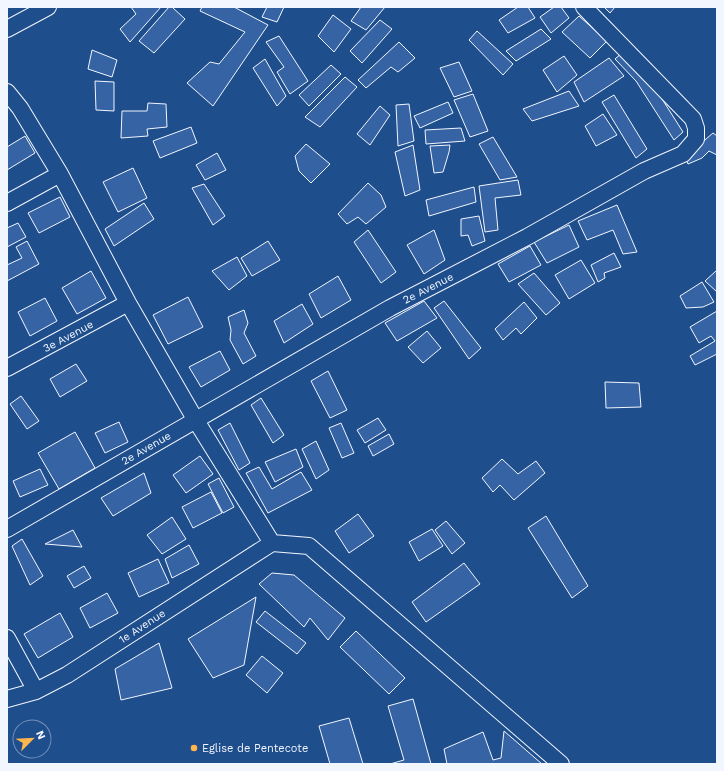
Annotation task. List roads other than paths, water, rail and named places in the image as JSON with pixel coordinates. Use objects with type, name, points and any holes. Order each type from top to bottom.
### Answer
[{"type":"street","points":[[7,29],[48,7]]},
{"type":"street","name":"2e Avenue","points":[[7,529],[195,419],[390,308],[527,237],[644,171],[683,154],[696,139],[696,128],[693,119],[584,7]]},
{"type":"street","points":[[7,92],[20,108],[60,174],[128,303],[195,419],[272,543],[309,546],[561,764]]},
{"type":"street","points":[[7,203],[60,174]]},
{"type":"street","name":"3e Avenue","points":[[7,368],[128,303]]},
{"type":"street","name":"1e Avenue","points":[[7,699],[36,691],[67,675],[272,543]]},
{"type":"street","points":[[7,638],[36,691]]},
{"type":"place","name":"Eglise de Pentecote","points":[[194,748]]}]
